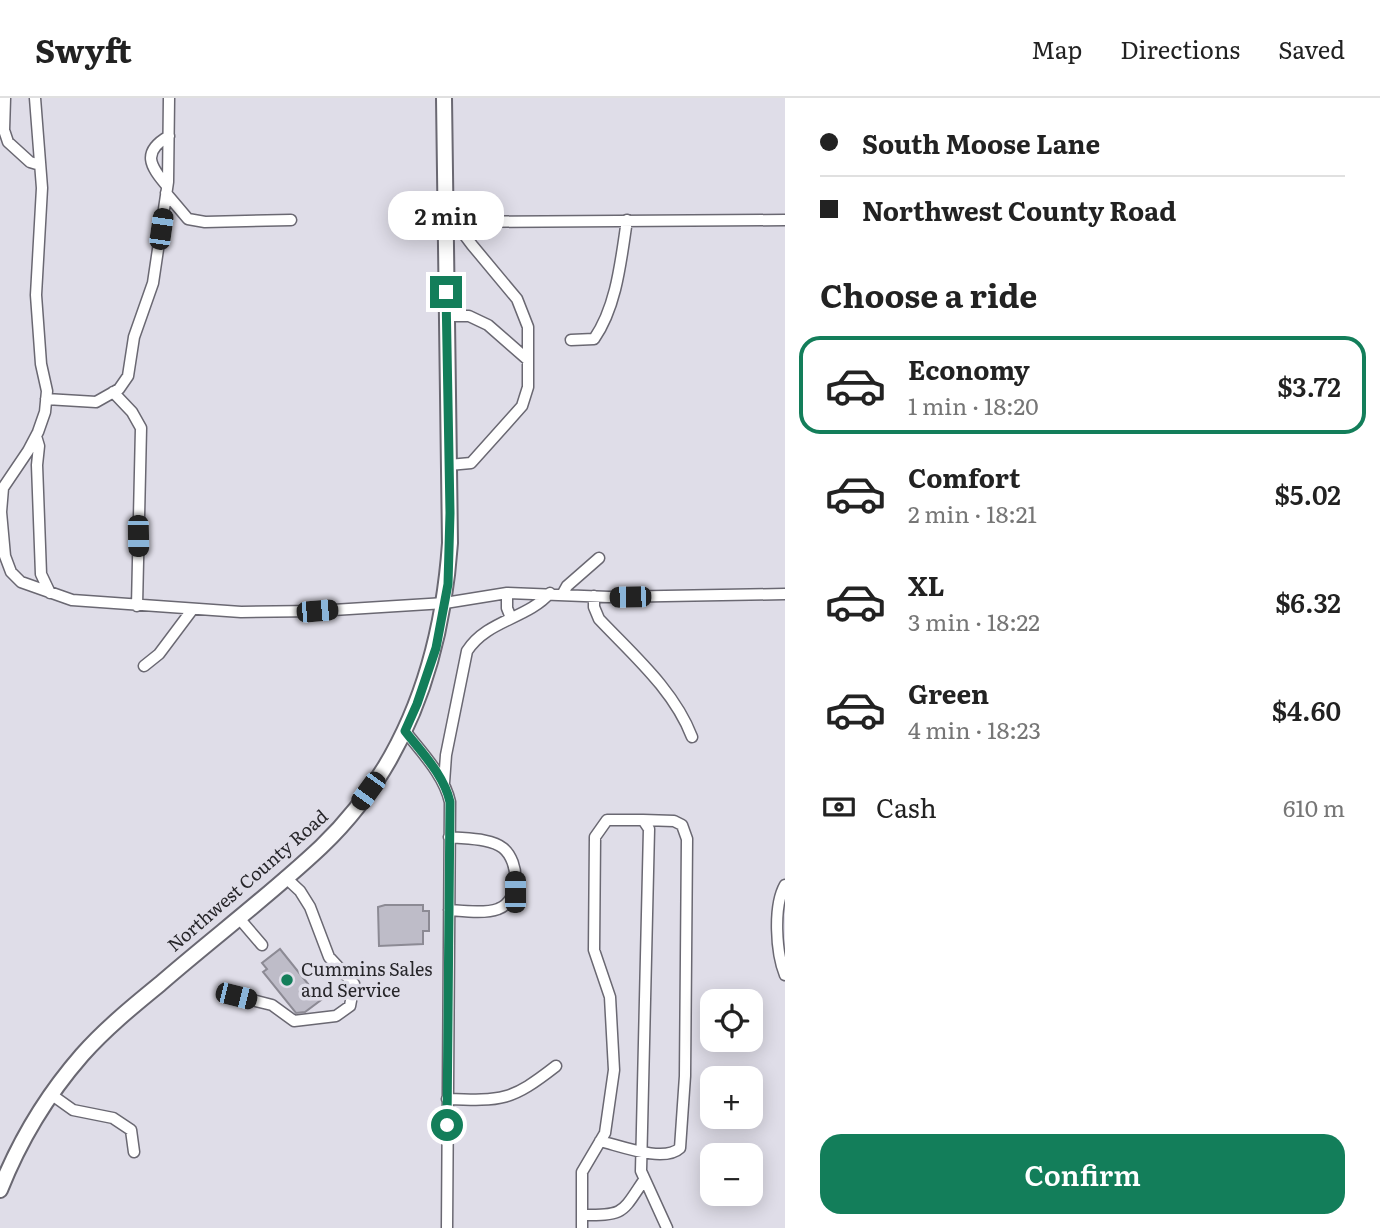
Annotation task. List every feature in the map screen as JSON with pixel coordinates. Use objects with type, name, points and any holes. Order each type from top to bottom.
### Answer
[{"type":"highway","name":"Northwest County Road","points":[[0,1190],[27,1135],[52,1095],[83,1055],[105,1032],[321,846],[355,808],[392,755],[405,731],[428,674],[445,603],[450,543],[444,98]]},
{"type":"street","points":[[5,98],[5,130],[8,142],[30,162],[40,165]]},
{"type":"street","points":[[35,98],[42,204],[36,295],[45,412],[36,436],[3,488],[1,512],[5,556],[10,572],[22,582],[72,600],[242,612],[317,611],[445,603],[508,593],[594,596],[785,594]]},
{"type":"street","points":[[46,398],[96,402],[119,389],[128,376],[134,337],[153,282],[166,190],[169,98]]},
{"type":"street","points":[[169,136],[156,143],[150,158],[152,169],[188,219],[231,222],[291,220]]},
{"type":"street","points":[[571,340],[594,339],[604,324],[620,268],[627,220]]},
{"type":"street","points":[[445,222],[785,220]]},
{"type":"street","points":[[449,465],[471,463],[522,406],[528,387],[528,327],[517,299],[463,233],[462,222]]},
{"type":"street","points":[[447,316],[469,316],[488,325],[528,360]]},
{"type":"street","points":[[113,392],[132,412],[141,428],[137,606]]},
{"type":"street","points":[[36,436],[39,446],[37,464],[41,574],[50,593]]},
{"type":"street","points":[[562,595],[567,586],[599,558]]},
{"type":"street","points":[[508,593],[511,618]]},
{"type":"street","points":[[444,783],[446,755],[467,651],[472,642],[494,625],[541,603],[550,593]]},
{"type":"street","points":[[594,596],[594,607],[599,618],[662,686],[677,706],[692,737]]},
{"type":"street","points":[[144,666],[159,654],[192,610]]},
{"type":"street","points":[[405,731],[444,783],[450,802],[447,1228]]},
{"type":"street","points":[[582,1228],[582,1172],[600,1141],[605,1133],[614,1070],[610,997],[594,950],[595,837],[607,820],[674,821],[682,825],[687,839],[685,1076],[680,1148],[674,1154],[663,1155],[600,1141]]},
{"type":"street","points":[[643,820],[649,829],[640,1171],[667,1228]]},
{"type":"street","points":[[449,837],[502,846],[513,860],[515,892],[509,902],[498,910],[449,910]]},
{"type":"street","points":[[236,996],[272,1005],[295,1021],[336,1016],[350,1006],[354,984],[329,957],[310,907],[300,891],[285,877]]},
{"type":"street","points":[[785,885],[779,904],[777,935],[785,975]]},
{"type":"street","points":[[238,917],[262,945]]},
{"type":"street","points":[[447,1099],[506,1099],[532,1085],[556,1066]]},
{"type":"street","points":[[52,1095],[73,1110],[113,1118],[121,1123],[131,1130],[134,1152]]},
{"type":"street","points":[[582,1214],[612,1215],[624,1211],[644,1180]]},
{"type":"building","points":[[423,905],[423,911],[429,911],[429,931],[423,931],[423,944],[379,946],[378,907]]},
{"type":"building","name":"Cummins Sales and Service","points":[[280,949],[321,1000],[305,1012],[296,1013],[263,972],[267,969],[262,963]]},
{"type":"place","name":"Cummins Sales and Service","points":[[287,980]]},
{"type":"route","points":[[446,292],[450,513],[448,584],[436,648],[405,731],[440,777],[450,802],[447,1125]]}]
